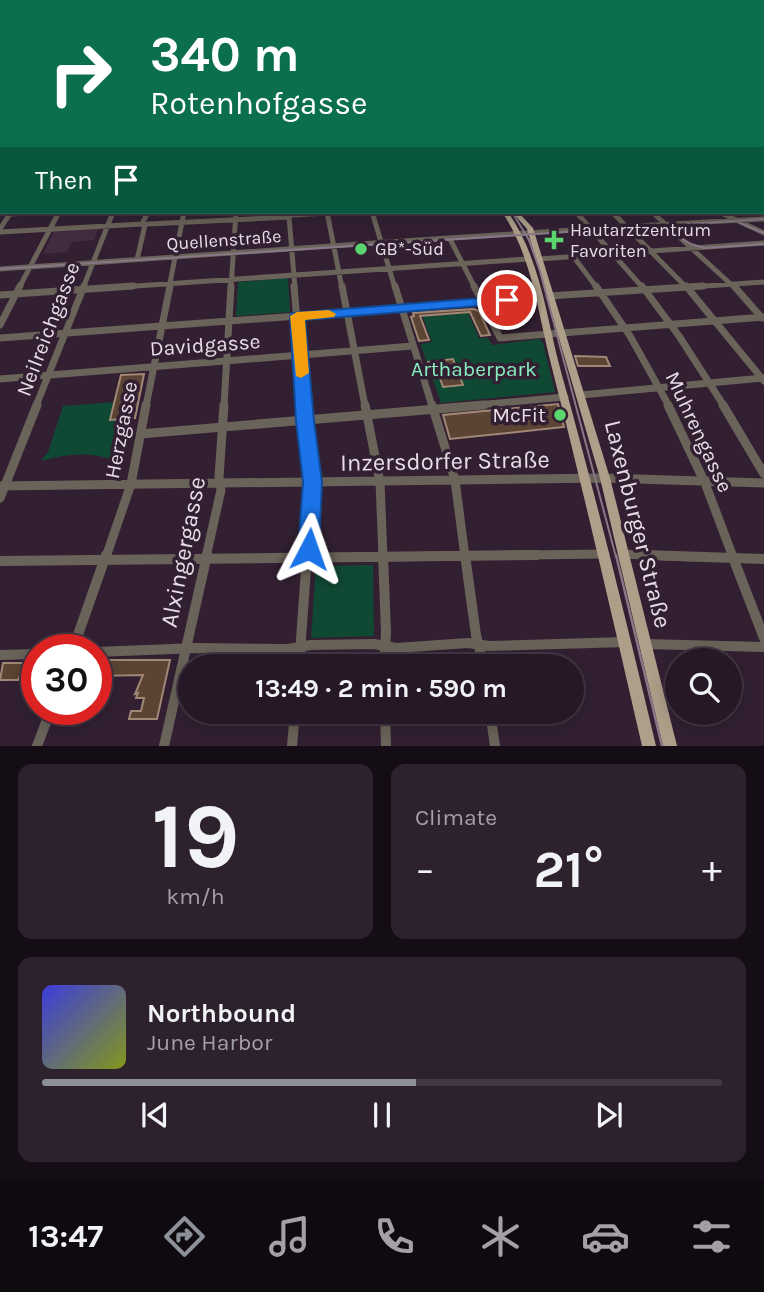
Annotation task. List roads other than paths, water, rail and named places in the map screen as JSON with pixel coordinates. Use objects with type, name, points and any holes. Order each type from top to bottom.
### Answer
[{"type":"main road","points":[[506,214],[519,235],[528,259],[547,334]]},
{"type":"main road","points":[[517,214],[532,234],[561,332]]},
{"type":"main road","name":"Laxenburger Straße","points":[[561,332],[605,478],[670,746]]},
{"type":"main road","name":"Laxenburger Straße","points":[[547,334],[587,478],[649,746]]},
{"type":"street","points":[[0,231],[9,214]]},
{"type":"street","points":[[0,325],[58,214]]},
{"type":"street","name":"Neilreichgasse","points":[[0,498],[112,214]]},
{"type":"street","points":[[137,260],[148,214]]},
{"type":"street","name":"Herzgasse","points":[[79,634],[131,484],[184,214]]},
{"type":"street","points":[[0,231],[182,222],[236,215],[289,214],[305,421],[313,482],[299,654]]},
{"type":"street","points":[[327,214],[380,481],[385,654]]},
{"type":"street","points":[[373,214],[455,480],[481,654]]},
{"type":"street","points":[[578,214],[646,289],[712,383],[764,474]]},
{"type":"street","points":[[614,214],[686,286],[763,379]]},
{"type":"street","points":[[654,214],[732,284],[763,318]]},
{"type":"street","points":[[716,214],[737,220]]},
{"type":"street","points":[[724,214],[764,233]]},
{"type":"street","points":[[232,280],[236,215]]},
{"type":"street","name":"Quellenstraße","points":[[0,269],[764,219]]},
{"type":"street","points":[[450,239],[500,338],[763,318]]},
{"type":"street","points":[[539,259],[764,243]]},
{"type":"street","name":"Muhrengasse","points":[[573,256],[602,293],[659,388],[704,482],[764,639]]},
{"type":"street","points":[[0,295],[528,259]]},
{"type":"street","name":"Alxingergasse","points":[[164,746],[221,491],[232,280]]},
{"type":"street","points":[[549,296],[764,282]]},
{"type":"street","points":[[0,338],[539,298]]},
{"type":"street","name":"Davidgasse","points":[[0,379],[413,346]]},
{"type":"street","points":[[580,395],[763,379]]},
{"type":"street","points":[[140,434],[223,429],[565,397]]},
{"type":"street","name":"Inzersdorfer Straße","points":[[3,485],[587,478],[764,483]]},
{"type":"street","points":[[0,561],[605,554]]},
{"type":"street","points":[[623,554],[764,559]]},
{"type":"street","points":[[112,652],[374,644],[625,642]]},
{"type":"street","points":[[645,643],[764,647]]},
{"type":"street","points":[[0,655],[21,654]]},
{"type":"street","points":[[292,746],[294,724]]},
{"type":"street","points":[[385,724],[386,746]]},
{"type":"street","points":[[492,724],[495,746]]},
{"type":"street","points":[[37,746],[45,725]]},
{"type":"tram line","points":[[513,214],[526,235]]},
{"type":"tram line","points":[[526,235],[764,219]]},
{"type":"tram line","points":[[740,223],[764,233]]},
{"type":"tram line","points":[[662,227],[691,244],[704,248],[764,244]]},
{"type":"tram line","points":[[0,269],[526,235]]},
{"type":"tram line","points":[[526,235],[540,271],[616,557]]},
{"type":"tram line","points":[[616,555],[662,746]]},
{"type":"place","name":"Hautarztzentrum Favoriten","points":[[554,240]]},
{"type":"place","name":"GB*-Süd","points":[[361,249]]},
{"type":"place","name":"McFit","points":[[560,415]]},
{"type":"park label","name":"Arthaberpark","points":[[474,369]]}]
